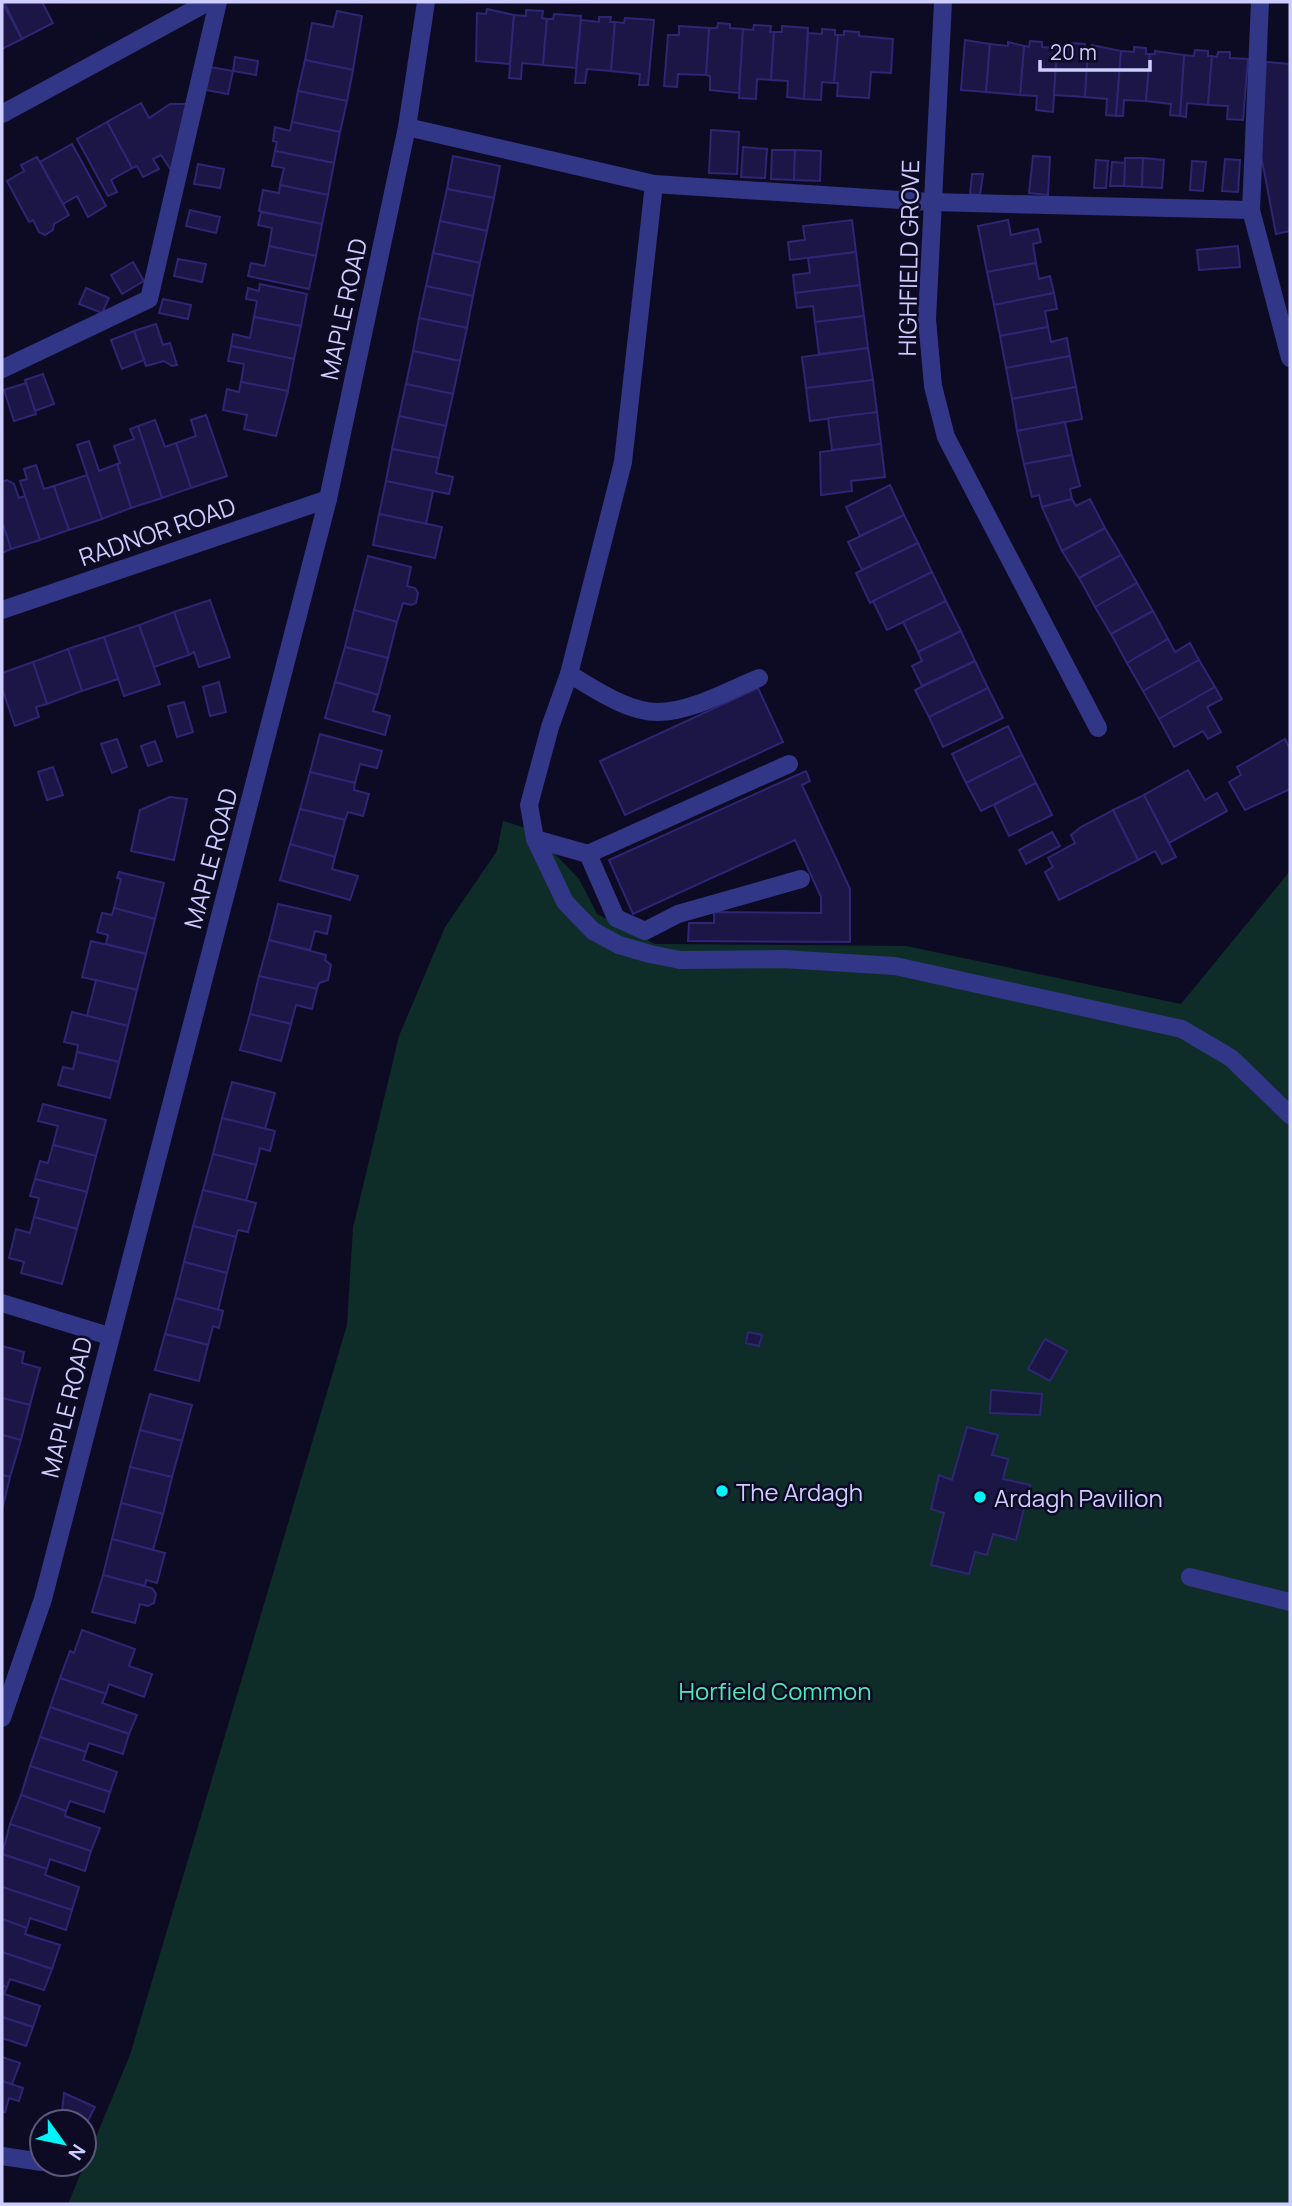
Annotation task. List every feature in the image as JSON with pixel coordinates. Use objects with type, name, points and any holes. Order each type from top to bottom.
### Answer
[{"type":"street","points":[[2,114],[208,2]]},
{"type":"street","points":[[2,369],[149,299],[218,2]]},
{"type":"street","name":"MAPLE ROAD","points":[[2,1718],[43,1600],[109,1336],[328,499],[407,127],[426,2]]},
{"type":"street","name":"HIGHFIELD GROVE","points":[[943,2],[927,319],[933,386],[946,437],[1098,727]]},
{"type":"street","points":[[1260,2],[1251,210],[1290,358]]},
{"type":"street","points":[[407,127],[654,184],[931,202],[1251,210]]},
{"type":"street","points":[[654,184],[623,462],[569,674],[550,727],[529,805],[535,839],[565,902],[593,930],[619,945],[680,960],[783,959],[895,966],[1182,1028],[1231,1058],[1290,1115]]},
{"type":"street","name":"RADNOR ROAD","points":[[2,610],[328,499]]},
{"type":"street","points":[[569,674],[617,701],[657,712],[688,705],[760,678]]},
{"type":"street","points":[[535,839],[588,854],[789,764]]},
{"type":"street","points":[[588,854],[616,918],[645,931],[678,914],[801,879]]},
{"type":"street","points":[[2,1303],[109,1336]]},
{"type":"street","points":[[1190,1577],[1290,1602]]},
{"type":"street","points":[[2,2155],[28,2160]]},
{"type":"green space","name":"Horfield Common","points":[[503,821],[532,830],[579,879],[597,914],[655,944],[906,946],[1181,1004],[1290,871],[1290,2204],[68,2204],[79,2178],[98,2178],[98,2132],[130,2055],[347,1325],[353,1228],[399,1036],[445,927],[497,851]]},
{"type":"building","points":[[2,2],[22,39],[2,49]]},
{"type":"building","points":[[4,2],[42,2],[53,23],[22,39]]},
{"type":"building","points":[[487,9],[514,15],[510,64],[476,61],[477,13],[486,14]]},
{"type":"building","points":[[526,10],[543,11],[542,18],[547,19],[543,65],[522,63],[521,79],[509,78],[514,15],[526,16]]},
{"type":"building","points":[[337,11],[362,16],[353,70],[305,60],[312,23],[333,27]]},
{"type":"building","points":[[554,14],[581,16],[576,68],[543,65],[547,19],[553,19]]},
{"type":"building","points":[[599,17],[611,17],[610,22],[615,22],[611,71],[587,69],[585,83],[575,83],[581,20],[599,22]]},
{"type":"building","points":[[625,18],[654,20],[648,85],[639,85],[640,74],[611,71],[615,22],[624,23]]},
{"type":"building","points":[[718,23],[743,29],[739,93],[710,90],[710,76],[706,75],[709,28],[717,28]]},
{"type":"building","points":[[754,25],[771,26],[770,32],[774,32],[771,80],[757,79],[756,99],[739,98],[743,29],[753,30]]},
{"type":"building","points":[[679,26],[709,28],[706,75],[678,74],[677,87],[664,86],[668,35],[679,35]]},
{"type":"building","points":[[782,26],[808,28],[804,99],[787,97],[788,81],[771,80],[774,32],[782,32]]},
{"type":"building","points":[[822,29],[835,30],[835,35],[838,35],[834,83],[822,82],[821,100],[804,99],[808,33],[822,34]]},
{"type":"building","points":[[844,31],[859,32],[859,36],[893,39],[891,73],[871,72],[869,98],[837,96],[838,83],[834,83],[838,35],[844,35]]},
{"type":"building","points":[[965,40],[990,44],[986,92],[961,90]]},
{"type":"building","points":[[1030,41],[1042,42],[1042,47],[1057,48],[1053,112],[1036,110],[1037,96],[1020,95],[1024,46],[1029,47]]},
{"type":"building","points":[[1008,42],[1024,46],[1020,95],[986,92],[990,44],[1008,46]]},
{"type":"building","points":[[1072,43],[1085,44],[1085,49],[1088,49],[1085,97],[1054,95],[1057,48],[1071,49]]},
{"type":"building","points":[[1092,45],[1121,51],[1116,116],[1106,115],[1107,99],[1085,97],[1088,49],[1092,49]]},
{"type":"building","points":[[1134,47],[1146,48],[1146,54],[1150,54],[1146,101],[1124,100],[1123,116],[1116,116],[1121,51],[1134,52]]},
{"type":"building","points":[[1195,50],[1208,51],[1208,56],[1212,56],[1208,105],[1187,103],[1186,117],[1180,116],[1184,55],[1194,56]]},
{"type":"building","points":[[1155,51],[1184,55],[1180,116],[1170,115],[1171,104],[1146,101],[1150,54],[1155,54]]},
{"type":"building","points":[[1218,52],[1230,52],[1230,58],[1248,59],[1243,120],[1227,119],[1228,106],[1208,105],[1212,56],[1217,57]]},
{"type":"building","points":[[235,57],[258,61],[256,75],[233,71]]},
{"type":"building","points":[[305,60],[353,70],[347,101],[298,91]]},
{"type":"building","points":[[1266,62],[1290,64],[1290,231],[1276,234],[1261,155]]},
{"type":"building","points":[[210,67],[233,71],[228,94],[206,90]]},
{"type":"building","points":[[298,91],[347,101],[340,132],[292,122]]},
{"type":"building","points":[[141,103],[149,118],[170,104],[187,104],[171,170],[161,155],[153,159],[159,169],[143,177],[137,166],[132,168],[107,122]]},
{"type":"building","points":[[107,122],[132,168],[111,180],[117,192],[108,196],[77,139]]},
{"type":"building","points":[[292,122],[340,132],[334,163],[275,151],[275,127],[290,131]]},
{"type":"building","points":[[711,130],[739,132],[737,174],[709,173]]},
{"type":"building","points":[[72,144],[106,206],[88,217],[77,196],[63,204],[40,162]]},
{"type":"building","points":[[743,147],[767,149],[765,178],[741,177]]},
{"type":"building","points":[[772,150],[795,150],[794,180],[771,179]]},
{"type":"building","points":[[795,150],[821,151],[820,181],[794,180]]},
{"type":"building","points":[[275,151],[334,163],[328,195],[280,185],[284,168],[272,166]]},
{"type":"building","points":[[453,156],[500,166],[494,198],[447,189]]},
{"type":"building","points":[[1033,156],[1050,157],[1048,195],[1029,193]]},
{"type":"building","points":[[37,157],[69,215],[54,224],[53,230],[45,235],[39,232],[33,220],[29,222],[7,181],[24,171],[21,165]]},
{"type":"building","points":[[1125,158],[1143,158],[1142,187],[1124,186]]},
{"type":"building","points":[[1143,158],[1164,160],[1162,188],[1142,187]]},
{"type":"building","points":[[1225,159],[1240,160],[1238,192],[1222,191]]},
{"type":"building","points":[[1096,160],[1108,161],[1106,188],[1094,188]]},
{"type":"building","points":[[1192,161],[1206,162],[1203,191],[1190,190]]},
{"type":"building","points":[[1112,162],[1125,163],[1124,186],[1110,186]]},
{"type":"building","points":[[198,164],[224,169],[220,188],[194,184]]},
{"type":"building","points":[[972,174],[983,174],[980,195],[970,194]]},
{"type":"building","points":[[280,185],[328,195],[322,224],[259,211],[263,190],[279,193]]},
{"type":"building","points":[[447,189],[494,198],[487,231],[440,221]]},
{"type":"building","points":[[190,210],[220,217],[216,233],[186,226]]},
{"type":"building","points":[[261,212],[322,224],[316,256],[269,246],[272,228],[258,225]]},
{"type":"building","points":[[852,220],[856,252],[790,260],[788,242],[805,240],[803,226]]},
{"type":"building","points":[[1008,220],[1011,235],[1038,229],[1041,242],[1033,244],[1036,263],[987,272],[978,226]]},
{"type":"building","points":[[440,221],[487,231],[480,263],[433,253]]},
{"type":"building","points":[[269,246],[316,256],[309,289],[248,276],[251,263],[265,266]]},
{"type":"building","points":[[1238,246],[1240,267],[1199,270],[1197,250]]},
{"type":"building","points":[[856,252],[860,285],[795,293],[793,275],[810,273],[808,258]]},
{"type":"building","points":[[433,253],[480,263],[473,296],[426,286]]},
{"type":"building","points":[[178,259],[206,264],[202,282],[174,276]]},
{"type":"building","points":[[133,262],[144,281],[122,294],[111,275]]},
{"type":"building","points":[[1036,263],[1039,279],[1050,276],[1054,293],[994,305],[987,272]]},
{"type":"building","points":[[260,284],[307,294],[301,326],[254,317],[257,301],[246,299],[248,288],[259,291]]},
{"type":"building","points":[[860,285],[864,316],[815,322],[813,306],[797,308],[795,293]]},
{"type":"building","points":[[426,286],[473,296],[467,328],[419,318]]},
{"type":"building","points":[[86,288],[109,298],[102,313],[79,304]]},
{"type":"building","points":[[1054,293],[1057,309],[1045,311],[1048,327],[1000,336],[994,305]]},
{"type":"building","points":[[163,299],[191,305],[188,319],[159,313]]},
{"type":"building","points":[[864,316],[868,348],[819,354],[815,322]]},
{"type":"building","points":[[254,317],[301,326],[294,359],[231,346],[233,334],[250,338]]},
{"type":"building","points":[[419,318],[467,328],[460,361],[413,351]]},
{"type":"building","points":[[156,324],[163,345],[170,343],[177,365],[172,366],[164,361],[146,366],[134,331]]},
{"type":"building","points":[[1048,327],[1051,342],[1067,338],[1070,356],[1006,368],[1000,336]]},
{"type":"building","points":[[134,331],[144,360],[122,369],[111,340]]},
{"type":"building","points":[[231,346],[294,359],[288,391],[241,382],[244,364],[228,361]]},
{"type":"building","points":[[868,348],[873,380],[806,388],[802,357]]},
{"type":"building","points":[[413,351],[460,361],[453,394],[406,384]]},
{"type":"building","points":[[1070,356],[1076,387],[1012,399],[1006,368]]},
{"type":"building","points":[[43,374],[54,404],[35,411],[25,380]]},
{"type":"building","points":[[873,380],[877,412],[810,421],[806,388]]},
{"type":"building","points":[[241,382],[288,391],[276,436],[244,429],[247,415],[223,410],[227,389],[239,392]]},
{"type":"building","points":[[26,383],[36,414],[14,421],[4,390]]},
{"type":"building","points":[[406,384],[453,394],[446,426],[399,416]]},
{"type":"building","points":[[1076,387],[1082,419],[1017,431],[1012,399]]},
{"type":"building","points":[[877,412],[881,444],[832,450],[828,418]]},
{"type":"building","points":[[206,415],[227,476],[191,488],[176,443],[196,436],[191,420]]},
{"type":"building","points":[[399,416],[446,426],[439,458],[392,449]]},
{"type":"building","points":[[155,420],[165,447],[176,443],[191,488],[162,498],[138,426]]},
{"type":"building","points":[[1065,422],[1072,455],[1024,464],[1017,431]]},
{"type":"building","points":[[138,426],[162,498],[131,508],[114,446],[134,439],[130,429]]},
{"type":"building","points":[[89,441],[99,471],[117,464],[131,508],[102,519],[77,445]]},
{"type":"building","points":[[881,444],[885,477],[851,481],[852,491],[821,495],[820,452]]},
{"type":"building","points":[[392,449],[439,458],[436,473],[453,477],[449,494],[386,481]]},
{"type":"building","points":[[1072,455],[1080,486],[1070,489],[1072,499],[1042,507],[1039,495],[1032,497],[1024,464]]},
{"type":"building","points":[[36,465],[44,489],[54,486],[69,530],[40,540],[20,481],[27,479],[24,469]]},
{"type":"building","points":[[87,475],[102,519],[69,530],[54,486]]},
{"type":"building","points":[[7,480],[14,484],[19,498],[25,496],[40,540],[11,549],[2,522],[2,482]]},
{"type":"building","points":[[386,481],[433,491],[426,524],[379,514]]},
{"type":"building","points":[[890,485],[904,515],[860,536],[846,507]]},
{"type":"building","points":[[1072,499],[1076,506],[1090,499],[1105,528],[1062,551],[1042,507]]},
{"type":"building","points":[[379,514],[442,527],[435,558],[373,545]]},
{"type":"building","points":[[904,515],[918,543],[862,570],[848,542]]},
{"type":"building","points":[[2,522],[11,549],[2,553]]},
{"type":"building","points":[[1105,528],[1121,555],[1079,578],[1062,551]]},
{"type":"building","points":[[918,543],[932,572],[870,603],[856,573]]},
{"type":"building","points":[[1121,555],[1137,583],[1095,607],[1079,578]]},
{"type":"building","points":[[368,556],[411,567],[407,586],[415,588],[418,593],[416,603],[403,603],[397,622],[354,610]]},
{"type":"building","points":[[932,572],[946,601],[887,630],[873,601]]},
{"type":"building","points":[[1137,583],[1153,611],[1111,634],[1095,607]]},
{"type":"building","points":[[210,600],[230,657],[199,667],[194,652],[189,655],[174,612]]},
{"type":"building","points":[[946,601],[961,631],[918,652],[903,622]]},
{"type":"building","points":[[354,610],[397,622],[388,658],[345,647]]},
{"type":"building","points":[[1153,611],[1168,639],[1127,663],[1111,634]]},
{"type":"building","points":[[174,612],[189,655],[154,667],[139,625]]},
{"type":"building","points":[[139,625],[160,684],[124,696],[104,637]]},
{"type":"building","points":[[961,631],[975,661],[922,686],[912,666],[922,661],[918,652]]},
{"type":"building","points":[[104,637],[118,679],[82,691],[68,649]]},
{"type":"building","points":[[1168,639],[1175,652],[1190,643],[1199,660],[1143,691],[1127,663]]},
{"type":"building","points":[[345,647],[388,658],[378,695],[335,682]]},
{"type":"building","points":[[68,649],[82,691],[47,704],[33,662]]},
{"type":"building","points":[[1199,660],[1215,687],[1159,719],[1143,691]]},
{"type":"building","points":[[975,661],[988,688],[929,717],[915,690]]},
{"type":"building","points":[[33,662],[47,704],[36,707],[39,717],[15,726],[2,688],[2,673]]},
{"type":"building","points":[[219,682],[226,712],[210,716],[203,687]]},
{"type":"building","points":[[335,682],[378,695],[373,711],[390,716],[385,735],[325,718]]},
{"type":"building","points":[[1215,687],[1222,699],[1207,707],[1221,732],[1208,739],[1203,731],[1174,747],[1159,719]]},
{"type":"building","points":[[758,688],[783,742],[625,815],[600,761]]},
{"type":"building","points":[[988,688],[1003,718],[943,747],[929,717]]},
{"type":"building","points":[[184,702],[193,732],[177,737],[168,706]]},
{"type":"building","points":[[1008,726],[1022,755],[966,783],[952,754]]},
{"type":"building","points":[[320,734],[382,751],[377,768],[360,764],[355,783],[310,772]]},
{"type":"building","points":[[117,739],[127,767],[112,773],[101,744]]},
{"type":"building","points":[[1285,739],[1290,749],[1290,789],[1245,810],[1229,782],[1241,775],[1237,767]]},
{"type":"building","points":[[155,741],[162,761],[148,766],[141,746]]},
{"type":"building","points":[[1022,755],[1036,783],[981,811],[966,783]]},
{"type":"building","points":[[53,767],[63,795],[47,800],[38,772]]},
{"type":"building","points":[[1188,770],[1205,800],[1217,793],[1227,811],[1169,843],[1144,795]]},
{"type":"building","points":[[806,771],[810,781],[802,785],[850,889],[850,942],[688,941],[689,923],[714,923],[714,912],[821,913],[821,897],[795,840],[633,914],[609,860]]},
{"type":"building","points":[[310,772],[355,783],[354,790],[369,794],[363,816],[348,812],[345,820],[300,809]]},
{"type":"building","points":[[1036,783],[1052,815],[1009,836],[994,805]]},
{"type":"building","points":[[1144,795],[1176,857],[1162,864],[1155,851],[1138,860],[1113,810]]},
{"type":"building","points":[[170,797],[187,799],[174,860],[131,851],[140,810]]},
{"type":"building","points":[[300,809],[345,820],[335,857],[290,844]]},
{"type":"building","points":[[1113,810],[1138,860],[1059,900],[1045,872],[1053,867],[1048,858],[1075,843],[1071,835],[1081,827]]},
{"type":"building","points":[[1052,832],[1060,846],[1026,864],[1019,850]]},
{"type":"building","points":[[290,844],[335,857],[332,869],[358,876],[350,900],[280,880]]},
{"type":"building","points":[[119,872],[164,883],[155,919],[114,908],[121,879],[117,878]]},
{"type":"building","points":[[278,904],[331,916],[327,934],[315,931],[310,950],[269,940]]},
{"type":"building","points":[[114,908],[155,919],[146,954],[106,944],[108,935],[97,932],[102,913],[112,915]]},
{"type":"building","points":[[269,940],[326,955],[325,960],[331,965],[328,980],[319,983],[317,989],[259,976]]},
{"type":"building","points":[[91,941],[146,954],[137,990],[82,977]]},
{"type":"building","points":[[259,976],[317,989],[312,1009],[296,1005],[291,1024],[250,1014]]},
{"type":"building","points":[[96,980],[137,990],[128,1026],[87,1016]]},
{"type":"building","points":[[72,1012],[128,1026],[119,1062],[77,1052],[78,1045],[64,1042]]},
{"type":"building","points":[[250,1014],[291,1024],[281,1061],[240,1050]]},
{"type":"building","points":[[77,1052],[119,1062],[110,1098],[58,1085],[63,1067],[73,1069]]},
{"type":"building","points":[[232,1082],[275,1093],[265,1129],[222,1118]]},
{"type":"building","points":[[43,1104],[106,1120],[96,1156],[53,1145],[58,1126],[38,1121]]},
{"type":"building","points":[[222,1118],[275,1131],[270,1151],[260,1148],[256,1165],[213,1154]]},
{"type":"building","points":[[53,1145],[96,1156],[87,1192],[35,1179],[40,1161],[48,1163]]},
{"type":"building","points":[[213,1154],[256,1165],[246,1201],[203,1190]]},
{"type":"building","points":[[35,1179],[87,1192],[77,1229],[34,1217],[39,1198],[30,1196]]},
{"type":"building","points":[[203,1190],[256,1203],[248,1232],[238,1230],[236,1237],[193,1226]]},
{"type":"building","points":[[34,1217],[77,1229],[62,1284],[21,1273],[24,1262],[9,1258],[16,1229],[30,1233]]},
{"type":"building","points":[[193,1226],[236,1237],[227,1273],[184,1262]]},
{"type":"building","points":[[184,1262],[227,1273],[218,1310],[175,1298]]},
{"type":"building","points":[[175,1298],[223,1311],[219,1328],[213,1326],[208,1345],[165,1334]]},
{"type":"building","points":[[748,1332],[762,1335],[759,1346],[746,1343]]},
{"type":"building","points":[[165,1334],[208,1345],[199,1381],[155,1370]]},
{"type":"building","points":[[1045,1339],[1067,1351],[1050,1381],[1028,1369]]},
{"type":"building","points":[[2,1346],[24,1352],[22,1363],[40,1368],[30,1405],[2,1398]]},
{"type":"building","points":[[991,1390],[1042,1394],[1040,1415],[990,1413]]},
{"type":"building","points":[[150,1394],[192,1405],[182,1441],[140,1430]]},
{"type":"building","points":[[2,1398],[30,1405],[21,1440],[2,1435]]},
{"type":"building","name":"Ardagh Pavilion","points":[[967,1427],[998,1435],[992,1455],[1008,1459],[1003,1479],[1030,1485],[1016,1540],[993,1534],[987,1555],[975,1552],[969,1574],[931,1565],[944,1513],[931,1509],[939,1475],[952,1480]]},
{"type":"building","points":[[140,1430],[182,1441],[172,1477],[130,1467]]},
{"type":"building","points":[[2,1435],[21,1440],[10,1477],[2,1475]]},
{"type":"building","points":[[130,1467],[172,1477],[163,1514],[121,1503]]},
{"type":"building","points":[[2,1475],[10,1477],[2,1510]]},
{"type":"building","points":[[121,1503],[163,1514],[153,1550],[112,1539]]},
{"type":"building","points":[[112,1539],[165,1553],[157,1583],[146,1580],[145,1586],[103,1575]]},
{"type":"building","points":[[103,1575],[152,1588],[156,1594],[154,1603],[148,1606],[140,1604],[135,1623],[92,1612]]},
{"type":"building","points":[[82,1630],[135,1649],[129,1666],[152,1674],[144,1697],[109,1684],[106,1694],[60,1678],[70,1651],[74,1653]]},
{"type":"building","points":[[60,1678],[106,1694],[102,1703],[137,1715],[129,1734],[50,1707]]},
{"type":"building","points":[[50,1707],[129,1734],[123,1754],[89,1743],[86,1752],[40,1737]]},
{"type":"building","points":[[40,1737],[86,1752],[83,1760],[117,1772],[110,1792],[30,1766]]},
{"type":"building","points":[[30,1766],[110,1792],[104,1812],[70,1801],[66,1811],[21,1795]]},
{"type":"building","points":[[21,1795],[66,1811],[65,1816],[100,1828],[91,1851],[10,1824]]},
{"type":"building","points":[[10,1824],[91,1851],[85,1871],[50,1859],[47,1869],[2,1854]]},
{"type":"building","points":[[2,1854],[47,1869],[45,1875],[79,1887],[72,1910],[2,1887]]},
{"type":"building","points":[[2,1887],[72,1910],[66,1930],[30,1918],[27,1928],[2,1919]]},
{"type":"building","points":[[2,1919],[27,1928],[25,1934],[60,1945],[52,1969],[2,1952]]},
{"type":"building","points":[[2,1952],[52,1969],[44,1990],[10,1979],[7,1987],[2,1985]]},
{"type":"building","points":[[2,1985],[7,1987],[4,1994],[40,2006],[33,2027],[2,2017]]},
{"type":"building","points":[[2,2017],[33,2027],[26,2046],[2,2038]]},
{"type":"building","points":[[2,2057],[20,2063],[12,2084],[2,2081]]},
{"type":"building","points":[[2,2081],[23,2088],[19,2101],[9,2098],[5,2112],[2,2112]]},
{"type":"building","points":[[64,2093],[95,2107],[94,2108],[62,2108]]},
{"type":"place","name":"The Ardagh","points":[[722,1491]]},
{"type":"place","name":"Ardagh Pavilion","points":[[980,1497]]}]
